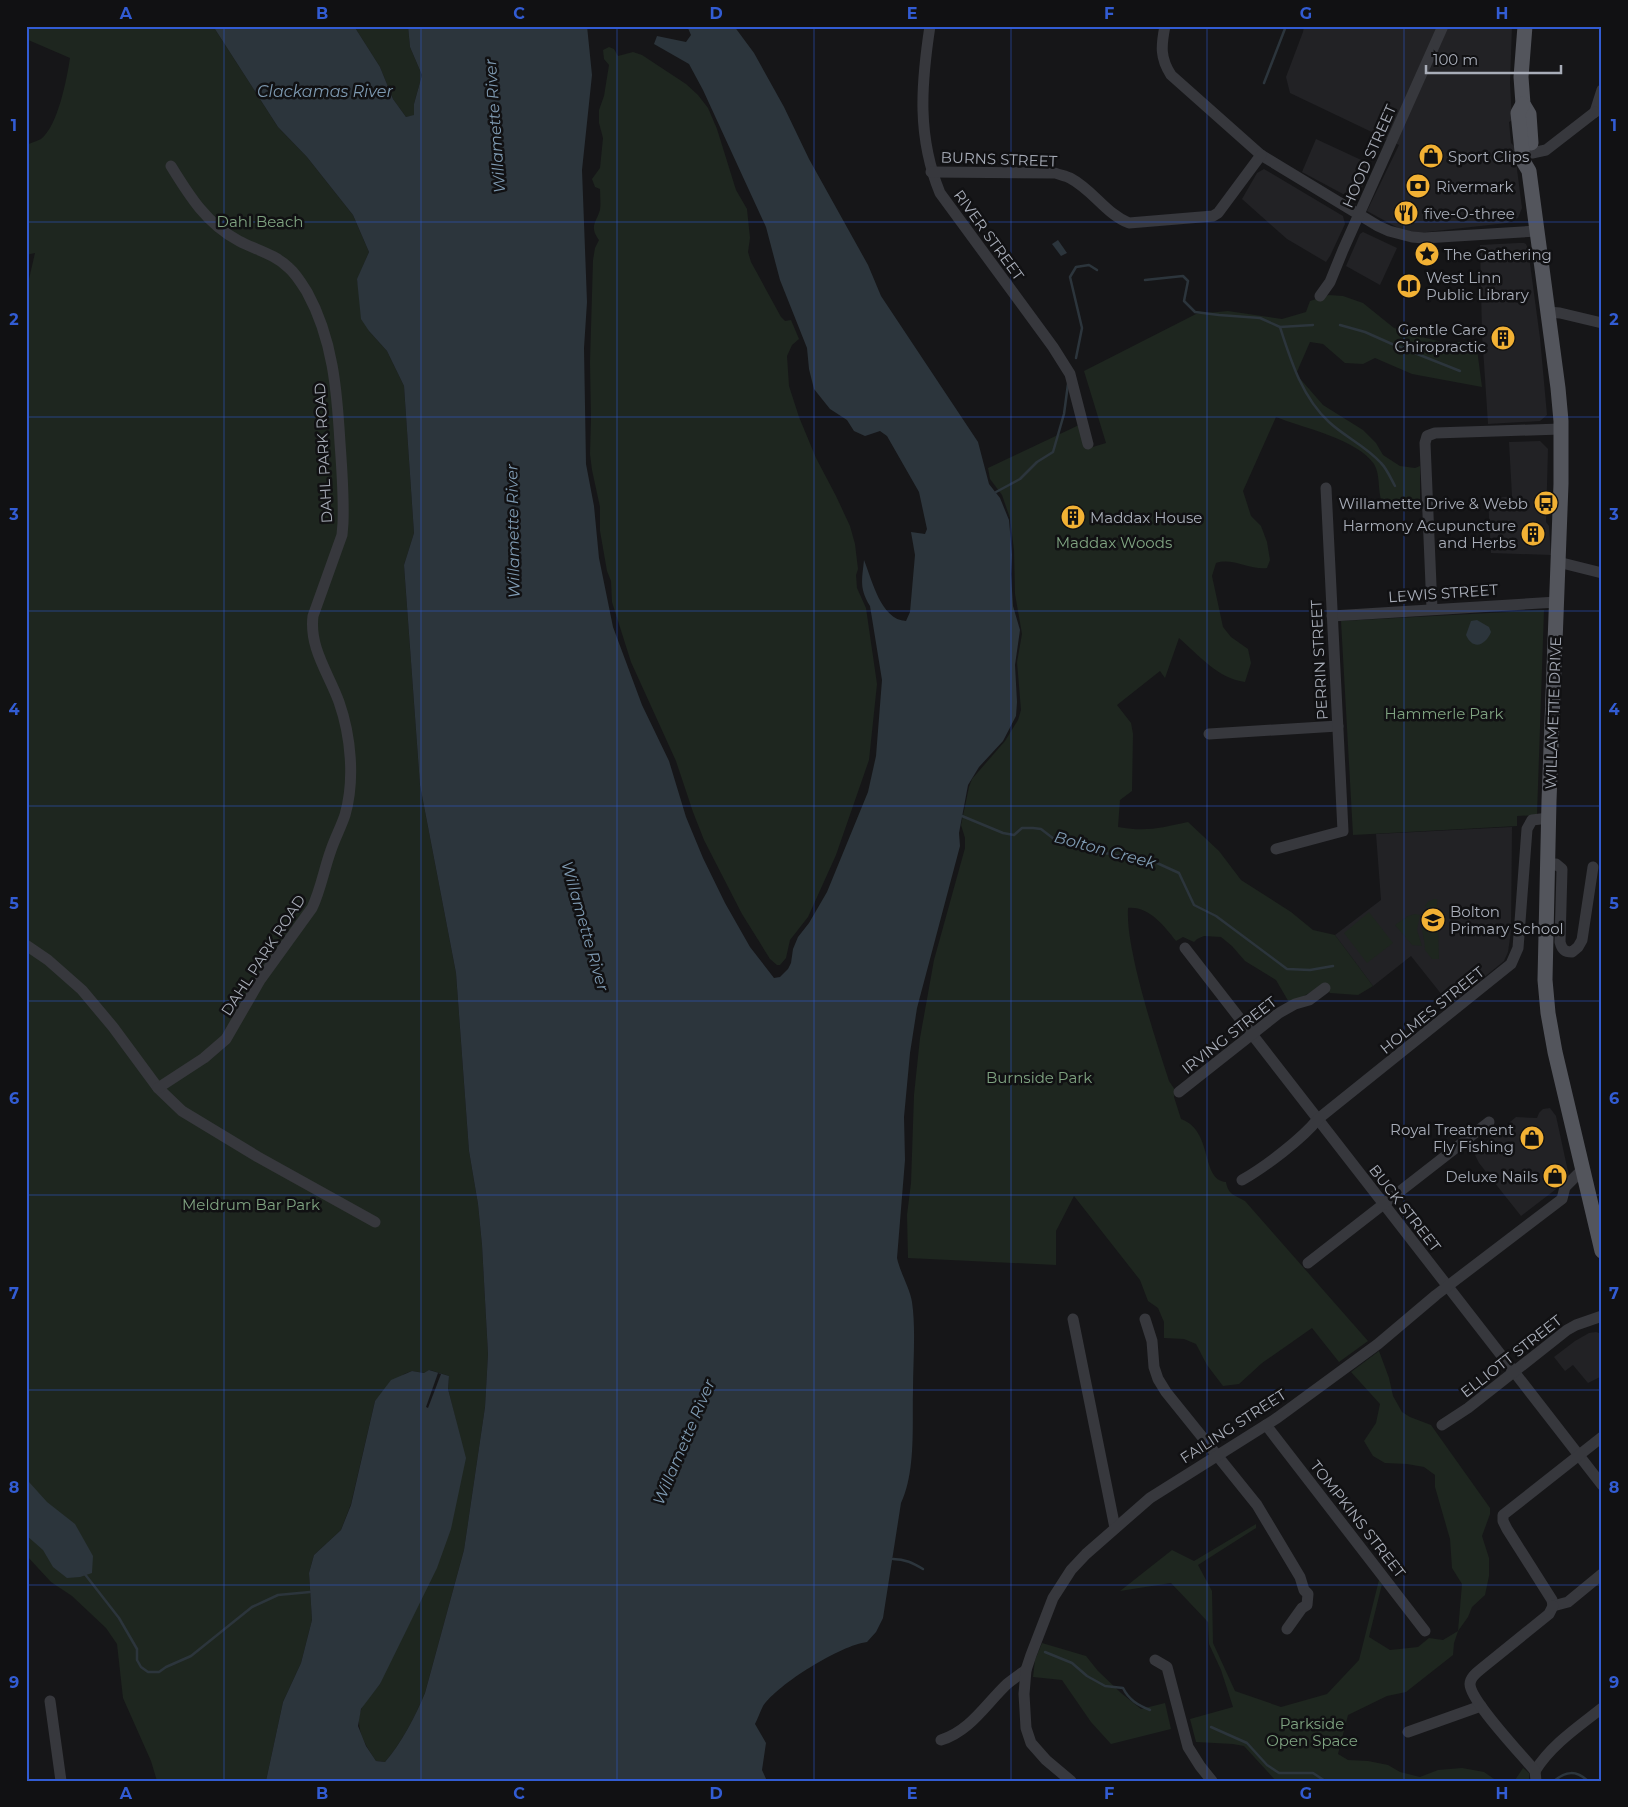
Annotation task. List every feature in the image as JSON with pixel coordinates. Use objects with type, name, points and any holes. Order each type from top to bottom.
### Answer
[{"type":"main road","name":"WILLAMETTE DRIVE","points":[[1525,26],[1520,71],[1523,104],[1529,114],[1533,160],[1529,171]]},
{"type":"main road","name":"WILLAMETTE DRIVE","points":[[1523,104],[1518,113],[1523,161],[1529,171],[1538,230],[1559,393],[1561,429],[1545,980],[1548,1013],[1555,1052],[1602,1251]]},
{"type":"street","name":"RIVER STREET","points":[[930,26],[925,58],[923,126],[931,172],[940,193],[1053,347],[1070,374],[1088,444]]},
{"type":"street","points":[[1165,26],[1162,48],[1164,64],[1171,75],[1261,156],[1389,231],[1424,238],[1538,230]]},
{"type":"street","name":"HOOD STREET","points":[[1320,296],[1330,282],[1443,26]]},
{"type":"street","points":[[1532,154],[1546,150],[1599,113],[1602,90]]},
{"type":"street","name":"BURNS STREET","points":[[931,172],[1055,173],[1070,178],[1082,186],[1118,219],[1129,223],[1213,216],[1218,213],[1261,156]]},
{"type":"street","name":"DAHL PARK ROAD","points":[[158,1088],[217,1049],[226,1039],[260,980],[312,908],[345,814],[350,771],[348,734],[344,716],[316,648],[312,630],[313,616],[342,535],[343,523],[343,489],[338,411],[334,371],[326,337],[312,301],[302,283],[290,268],[276,257],[240,242],[218,229],[196,203],[171,166]]},
{"type":"street","points":[[1548,312],[1602,322]]},
{"type":"street","points":[[1432,609],[1425,443],[1427,436],[1435,433],[1561,429]]},
{"type":"street","name":"PERRIN STREET","points":[[1276,849],[1343,831],[1326,488]]},
{"type":"street","points":[[1558,562],[1602,573]]},
{"type":"street","name":"LEWIS STREET","points":[[1332,616],[1557,602]]},
{"type":"street","points":[[1209,734],[1338,726]]},
{"type":"street","name":"HOLMES STREET","points":[[1242,1180],[1310,1129],[1318,1119],[1512,964],[1518,948],[1527,829],[1532,820],[1549,818]]},
{"type":"street","points":[[1548,864],[1556,864],[1562,869],[1560,942],[1566,952],[1572,952],[1582,940],[1593,867]]},
{"type":"street","points":[[26,946],[48,960],[82,990],[119,1034],[158,1088],[182,1111],[375,1222]]},
{"type":"street","name":"BUCK STREET","points":[[1185,948],[1602,1485]]},
{"type":"street","name":"IRVING STREET","points":[[1179,1092],[1279,1013],[1295,1004],[1309,1000],[1325,988]]},
{"type":"street","points":[[1308,1263],[1489,1122]]},
{"type":"street","name":"FAILING STREET","points":[[1026,1670],[1053,1598],[1061,1584],[1078,1562],[1115,1528],[1157,1493],[1266,1425],[1378,1344],[1406,1318],[1562,1199],[1565,1187],[1583,1169]]},
{"type":"street","name":"ELLIOTT STREET","points":[[1442,1425],[1468,1408],[1567,1330],[1602,1316]]},
{"type":"street","points":[[1146,1319],[1152,1341],[1154,1367],[1158,1379],[1168,1395],[1257,1505],[1300,1578],[1304,1590],[1300,1595],[1299,1604],[1302,1608],[1287,1629]]},
{"type":"street","points":[[1073,1320],[1115,1528]]},
{"type":"street","name":"TOMPKINS STREET","points":[[1266,1425],[1425,1631]]},
{"type":"street","points":[[1554,1606],[1507,1529],[1503,1521],[1503,1515],[1602,1437]]},
{"type":"street","points":[[1602,1574],[1568,1602],[1554,1606],[1549,1614],[1474,1675],[1470,1682],[1471,1692],[1536,1776],[1544,1758],[1554,1746],[1602,1708]]},
{"type":"street","points":[[1156,1660],[1167,1667],[1188,1746],[1212,1781]]},
{"type":"street","points":[[940,1740],[966,1728],[1008,1684],[1026,1670]]},
{"type":"street","points":[[1026,1670],[1024,1718],[1031,1743],[1046,1760],[1071,1781]]},
{"type":"street","points":[[50,1700],[61,1781]]},
{"type":"street","points":[[1408,1732],[1481,1706]]},
{"type":"shaded area","points":[[1304,26],[1512,26],[1510,83],[1512,120],[1509,122],[1522,208],[1518,218],[1507,223],[1418,233],[1400,229],[1367,211],[1399,145],[1290,93],[1286,77]]},
{"type":"shaded area","points":[[1316,139],[1372,165],[1356,201],[1302,172]]},
{"type":"shaded area","points":[[1264,169],[1343,216],[1345,224],[1326,262],[1287,239],[1242,199],[1257,173]]},
{"type":"shaded area","points":[[1363,232],[1397,248],[1380,285],[1346,266],[1360,234]]},
{"type":"shaded area","points":[[1524,243],[1528,249],[1540,338],[1547,415],[1540,421],[1488,424],[1482,333],[1480,245]]},
{"type":"shaded area","points":[[1540,441],[1548,449],[1546,522],[1549,526],[1551,555],[1491,553],[1488,499],[1512,496],[1509,442]]},
{"type":"shaded area","name":"Bolton Primary School","points":[[1512,827],[1511,931],[1508,952],[1504,961],[1450,1005],[1411,956],[1373,986],[1335,935],[1381,900],[1376,834]]},
{"type":"shaded area","points":[[1550,1108],[1556,1116],[1569,1176],[1564,1183],[1521,1216],[1479,1163],[1475,1155],[1476,1150],[1516,1117],[1537,1118],[1543,1109]]},
{"type":"shaded area","points":[[1596,1332],[1602,1334],[1602,1376],[1588,1383],[1573,1365],[1565,1371],[1554,1357],[1575,1341],[1589,1333]]},
{"type":"green space","name":"Meldrum Bar Park","points":[[26,26],[213,26],[278,127],[307,157],[353,215],[369,252],[357,280],[369,331],[387,351],[404,386],[414,533],[404,565],[420,785],[456,973],[469,1151],[478,1204],[482,1245],[488,1354],[485,1407],[464,1550],[425,1693],[408,1729],[385,1762],[376,1761],[368,1749],[360,1730],[359,1717],[364,1703],[380,1684],[456,1421],[448,1389],[449,1376],[430,1370],[425,1373],[412,1371],[404,1374],[375,1401],[351,1504],[341,1530],[314,1555],[309,1573],[312,1620],[301,1663],[283,1702],[266,1781],[157,1781],[151,1761],[123,1698],[117,1644],[106,1628],[72,1596],[51,1582],[26,1555],[26,292],[35,253],[26,255],[26,145],[41,139],[52,124],[61,101],[70,58],[26,39]]},
{"type":"green space","points":[[354,26],[408,26],[410,47],[422,75],[414,104],[414,116],[406,117],[393,99],[380,67]]},
{"type":"green space","points":[[609,47],[614,49],[618,56],[633,52],[642,55],[686,84],[708,108],[717,129],[736,190],[747,209],[750,238],[748,252],[751,262],[781,317],[785,321],[791,320],[799,339],[792,345],[787,356],[789,386],[799,417],[816,458],[850,526],[855,544],[858,569],[856,575],[857,588],[866,608],[877,684],[869,760],[836,855],[808,917],[790,940],[786,958],[780,965],[777,965],[770,959],[742,914],[704,840],[676,761],[631,662],[612,602],[611,581],[607,571],[600,531],[600,507],[590,454],[593,260],[595,248],[599,240],[594,228],[600,210],[600,189],[595,187],[592,179],[600,168],[603,138],[599,123],[599,110],[604,96],[609,65],[604,59],[603,50]]},
{"type":"green space","points":[[1329,295],[1343,296],[1363,303],[1394,328],[1417,336],[1447,343],[1470,341],[1477,349],[1482,387],[1412,374],[1375,358],[1363,364],[1345,363],[1323,344],[1310,342],[1296,374],[1323,405],[1363,430],[1376,443],[1383,455],[1400,466],[1415,468],[1420,466],[1420,505],[1382,502],[1376,469],[1366,455],[1329,435],[1276,417],[1243,491],[1251,516],[1261,526],[1267,542],[1270,560],[1267,568],[1235,562],[1222,562],[1216,563],[1212,576],[1223,627],[1231,637],[1248,649],[1251,663],[1245,682],[1235,680],[1217,671],[1179,638],[1165,678],[1160,671],[1117,705],[1131,723],[1133,734],[1132,791],[1120,800],[1118,827],[1161,828],[1188,822],[1219,851],[1241,880],[1291,912],[1313,930],[1335,935],[1373,986],[1358,995],[1330,993],[1323,985],[1290,1004],[1276,980],[1245,961],[1221,937],[1204,936],[1194,942],[1183,937],[1176,941],[1155,918],[1143,910],[1128,908],[1128,924],[1136,969],[1169,1081],[1175,1090],[1174,1097],[1181,1119],[1191,1125],[1198,1134],[1213,1173],[1218,1179],[1226,1182],[1228,1190],[1232,1194],[1245,1201],[1368,1341],[1339,1362],[1312,1328],[1262,1363],[1239,1384],[1223,1386],[1207,1365],[1196,1344],[1184,1339],[1164,1338],[1164,1322],[1158,1308],[1148,1301],[1140,1280],[1074,1196],[1056,1231],[1056,1265],[908,1258],[907,1215],[911,1183],[914,1095],[920,1038],[934,960],[965,848],[965,838],[961,825],[969,787],[972,779],[1005,741],[1018,720],[1021,710],[1017,662],[1022,634],[1015,594],[1014,550],[1010,518],[1002,495],[990,479],[988,468],[1079,425],[1086,449],[1106,443],[1084,371],[1196,314],[1228,311],[1282,319],[1306,312],[1310,301]]},
{"type":"green space","name":"Hammerle Park","points":[[1544,610],[1537,815],[1517,816],[1517,826],[1353,835],[1341,621]]},
{"type":"green space","points":[[1434,899],[1437,899],[1439,959],[1432,959],[1425,950],[1421,923],[1430,911],[1425,906]]},
{"type":"green space","points":[[1369,912],[1393,943],[1367,963],[1344,933]]},
{"type":"green space","points":[[1420,915],[1417,930],[1422,946],[1412,945],[1395,925],[1408,916]]},
{"type":"green space","points":[[1379,1351],[1389,1378],[1393,1396],[1402,1412],[1431,1425],[1490,1508],[1490,1514],[1482,1536],[1489,1558],[1489,1576],[1485,1595],[1472,1607],[1468,1617],[1458,1631],[1462,1584],[1452,1568],[1450,1539],[1435,1487],[1435,1475],[1424,1467],[1385,1463],[1373,1456],[1364,1441],[1376,1423],[1380,1404],[1351,1372]]},
{"type":"green space","name":"Parkside Open Space","points":[[1256,1524],[1256,1528],[1198,1565],[1212,1591],[1213,1643],[1235,1691],[1281,1707],[1327,1694],[1359,1660],[1379,1580],[1382,1584],[1369,1637],[1390,1650],[1418,1647],[1429,1638],[1443,1640],[1458,1631],[1453,1655],[1406,1692],[1387,1696],[1348,1715],[1338,1754],[1348,1760],[1388,1765],[1400,1772],[1420,1777],[1438,1770],[1462,1768],[1484,1772],[1497,1781],[1276,1781],[1244,1746],[1196,1742],[1190,1719],[1233,1707],[1221,1670],[1209,1644],[1208,1622],[1171,1583],[1120,1591],[1172,1550],[1194,1561]]},
{"type":"green space","points":[[1042,1643],[1086,1656],[1098,1671],[1141,1709],[1165,1703],[1171,1729],[1111,1744],[1091,1722],[1062,1680],[1033,1677],[1035,1660]]},
{"type":"green space","points":[[1523,1768],[1529,1773],[1529,1781],[1509,1781],[1515,1780]]},
{"type":"water","points":[[213,26],[354,26],[380,67],[393,99],[406,117],[414,115],[414,104],[422,75],[410,47],[408,26],[587,26],[592,75],[582,170],[587,302],[584,348],[586,464],[594,506],[599,558],[613,627],[642,705],[669,761],[686,817],[703,858],[725,903],[750,947],[774,978],[780,977],[788,969],[798,937],[809,923],[827,892],[868,792],[876,756],[882,680],[870,606],[863,589],[864,560],[874,588],[884,607],[897,619],[906,621],[910,612],[915,555],[911,532],[925,534],[927,529],[919,492],[887,436],[880,431],[865,436],[854,431],[847,420],[830,409],[814,389],[809,369],[807,348],[780,280],[766,227],[703,90],[689,64],[654,44],[657,36],[686,42],[691,35],[687,26],[734,26],[754,53],[784,107],[809,159],[868,265],[881,296],[978,442],[989,484],[1000,498],[1009,520],[1013,606],[1020,630],[1015,665],[1016,716],[1003,741],[979,767],[968,785],[959,833],[960,846],[917,1008],[910,1053],[904,1117],[905,1160],[897,1258],[911,1297],[914,1323],[912,1448],[909,1477],[901,1503],[883,1618],[876,1632],[867,1642],[842,1650],[811,1667],[782,1687],[763,1706],[755,1724],[766,1743],[762,1770],[767,1781],[266,1781],[283,1702],[301,1663],[312,1620],[309,1573],[314,1555],[341,1530],[351,1505],[375,1401],[391,1380],[412,1371],[424,1373],[429,1370],[449,1376],[448,1389],[466,1458],[451,1529],[437,1568],[380,1684],[361,1709],[358,1726],[366,1746],[376,1761],[385,1762],[397,1747],[413,1720],[425,1693],[464,1550],[485,1407],[488,1354],[482,1245],[478,1204],[469,1151],[456,973],[420,785],[404,565],[414,533],[404,386],[387,351],[361,319],[357,279],[369,252],[353,215],[307,157],[278,127]]},
{"type":"water","points":[[1058,240],[1067,253],[1061,256],[1052,244]]},
{"type":"water","points":[[1477,620],[1489,627],[1491,632],[1483,643],[1476,645],[1466,635],[1471,621]]},
{"type":"water","points":[[26,1476],[47,1502],[75,1524],[93,1556],[92,1573],[80,1577],[67,1578],[53,1567],[43,1550],[26,1535]]},
{"type":"pier","points":[[438,1373],[441,1374],[428,1408],[426,1407]]},
{"type":"waterway","points":[[1264,83],[1286,26]]},
{"type":"waterway","points":[[1076,358],[1082,328],[1070,277],[1076,267],[1089,265],[1097,270]]},
{"type":"waterway","points":[[1145,280],[1183,276],[1188,281],[1184,301],[1195,312],[1260,318],[1280,327],[1313,325]]},
{"type":"waterway","points":[[1340,325],[1365,332],[1460,371]]},
{"type":"waterway","points":[[1280,327],[1298,378],[1311,401],[1329,422],[1375,457],[1385,468],[1395,486]]},
{"type":"waterway","points":[[996,492],[1020,479],[1037,462],[1053,452],[1064,414],[1068,384]]},
{"type":"waterway","name":"Bolton Creek","points":[[962,816],[1003,833],[1014,835],[1022,828],[1041,829],[1054,839],[1078,844],[1100,852],[1157,863],[1179,873],[1194,905],[1216,916],[1287,969],[1310,970],[1333,966]]},
{"type":"waterway","points":[[893,1559],[909,1562],[923,1569]]},
{"type":"waterway","points":[[84,1573],[119,1618],[137,1649],[137,1660],[141,1667],[148,1672],[159,1672],[191,1656],[252,1607],[278,1595],[310,1592]]},
{"type":"waterway","points":[[1045,1652],[1072,1663],[1087,1676],[1105,1686],[1123,1688],[1134,1702],[1150,1710]]},
{"type":"waterway","points":[[1211,1727],[1247,1743],[1267,1765],[1279,1773],[1313,1773],[1325,1781]]},
{"type":"waterway","points":[[1554,1781],[1563,1775],[1571,1773],[1584,1777],[1588,1781]]},
{"type":"place","name":"Sport Clips","points":[[1431,156]]},
{"type":"place","name":"Rivermark","points":[[1418,186]]},
{"type":"place","name":"five-O-three","points":[[1406,213]]},
{"type":"place","name":"The Gathering","points":[[1427,254]]},
{"type":"place","name":"West Linn Public Library","points":[[1409,286]]},
{"type":"place","name":"Gentle Care Chiropractic","points":[[1503,338]]},
{"type":"place","name":"Willamette Drive & Webb","points":[[1546,503]]},
{"type":"place","name":"Maddax House","points":[[1073,517]]},
{"type":"place","name":"Harmony Acupuncture and Herbs","points":[[1533,534]]},
{"type":"place","name":"Bolton Primary School","points":[[1433,920]]},
{"type":"place","name":"Royal Treatment Fly Fishing","points":[[1532,1138]]},
{"type":"place","name":"Deluxe Nails","points":[[1555,1176]]},
{"type":"water label","name":"Clackamas River","points":[[325,91]]},
{"type":"water label","name":"Willamette River","points":[[495,126]]},
{"type":"water label","name":"Willamette River","points":[[513,531]]},
{"type":"water label","name":"Willamette River","points":[[585,926]]},
{"type":"water label","name":"Willamette River","points":[[684,1442]]},
{"type":"park label","name":"Dahl Beach","points":[[260,221]]},
{"type":"park label","name":"Maddax Woods","points":[[1114,542]]},
{"type":"park label","name":"Burnside Park","points":[[1039,1077]]}]
